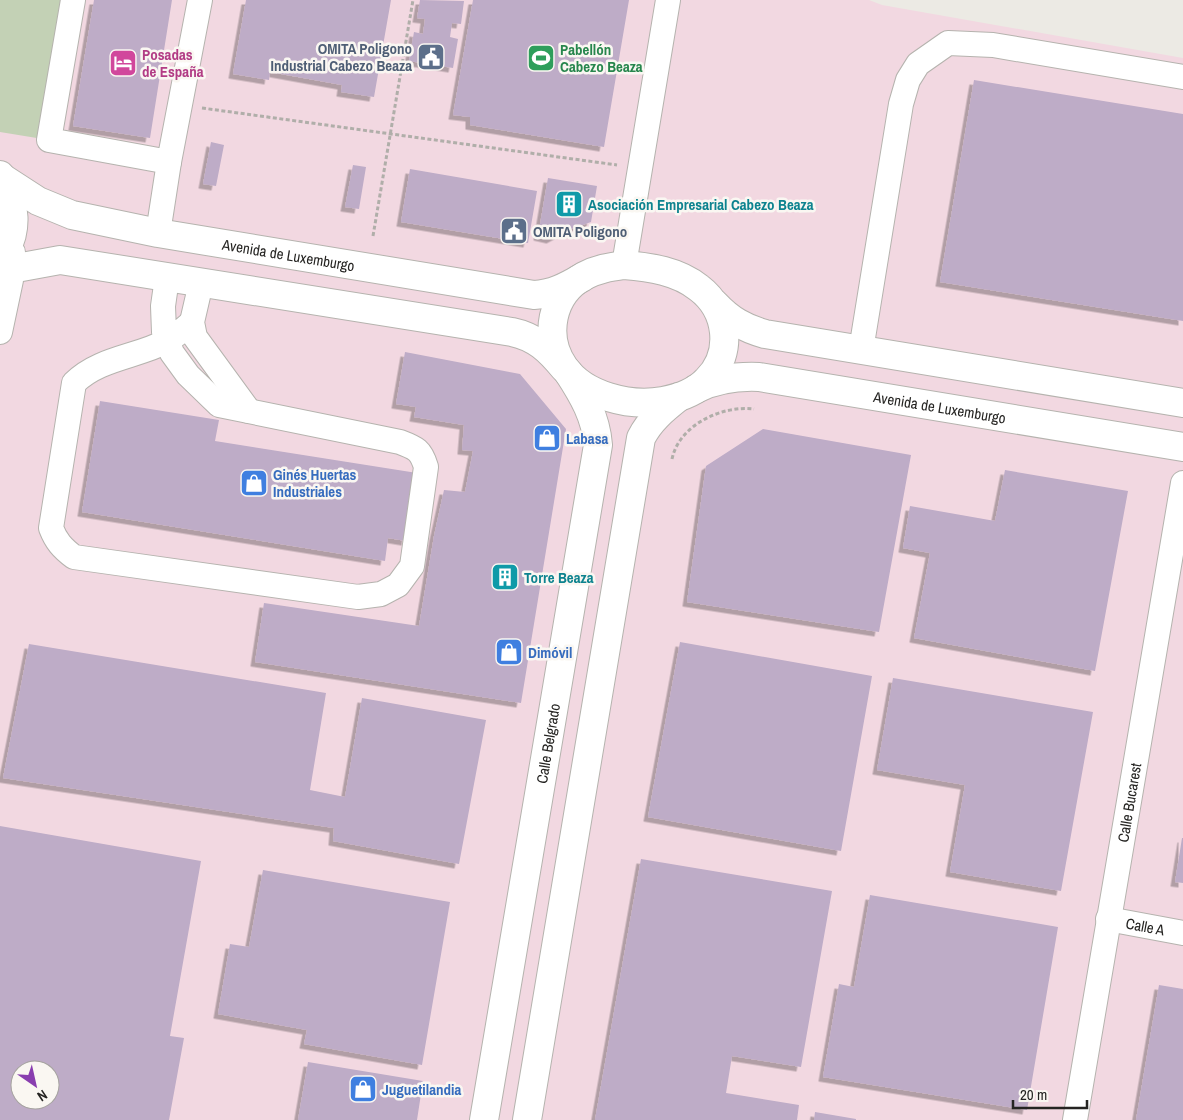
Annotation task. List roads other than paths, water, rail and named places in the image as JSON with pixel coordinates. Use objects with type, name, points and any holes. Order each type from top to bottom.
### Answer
[{"type":"main road","name":"Avenida de Luxemburgo","points":[[1,176],[27,195],[57,210],[72,215],[158,233],[526,294],[545,295],[556,292],[583,277]]},
{"type":"main road","name":"Avenida de Luxemburgo","points":[[1,176],[10,197],[14,216],[13,234],[4,266]]},
{"type":"main road","points":[[4,266],[60,260],[519,334],[540,342],[575,379],[591,390],[610,397],[646,403],[663,401],[688,393]]},
{"type":"main road","points":[[566,370],[551,339],[557,303],[568,288],[583,277],[603,268],[624,265],[642,266],[678,276],[699,288],[737,323],[749,330],[765,334],[1183,403]]},
{"type":"main road","points":[[527,1120],[641,438],[647,426],[665,408],[707,380],[718,365],[724,348],[724,333],[722,317],[713,301]]},
{"type":"main road","name":"Calle Belgrado","points":[[484,1120],[598,445],[593,416],[582,394],[566,370]]},
{"type":"main road","name":"Avenida de Luxemburgo","points":[[688,393],[718,380],[731,377],[759,377],[1183,446]]},
{"type":"street","points":[[73,0],[49,140],[170,162]]},
{"type":"street","points":[[158,233],[200,0]]},
{"type":"street","points":[[624,265],[668,0]]},
{"type":"street","points":[[861,350],[902,104],[908,80],[918,64],[948,42],[993,44],[1183,77]]},
{"type":"street","points":[[0,332],[11,280],[4,266]]},
{"type":"street","points":[[168,278],[163,306],[164,332],[168,341],[172,353],[188,374],[220,405],[400,442],[415,447],[423,456],[426,467],[412,566],[398,585],[381,594],[358,597],[74,556],[62,548],[50,528],[74,382],[84,373],[99,366],[168,341],[192,322]]},
{"type":"street","points":[[201,283],[192,322],[195,337],[249,411]]},
{"type":"street","name":"Calle Bucarest","points":[[1075,1120],[1183,483]]},
{"type":"street","name":"Calle A","points":[[1108,919],[1183,933]]},
{"type":"place","name":"OMITA Poligono Industrial Cabezo Beaza","points":[[431,57]]},
{"type":"place","name":"Pabellón Cabezo Beaza","points":[[541,58]]},
{"type":"place","name":"Posadas de España","points":[[123,63]]},
{"type":"place","name":"Asociación Empresarial Cabezo Beaza","points":[[569,204]]},
{"type":"place","name":"OMITA Poligono","points":[[514,231]]},
{"type":"place","name":"Labasa","points":[[547,438]]},
{"type":"place","name":"Ginés Huertas Industriales","points":[[254,483]]},
{"type":"place","name":"Torre Beaza","points":[[505,577]]},
{"type":"place","name":"Dimóvil","points":[[509,652]]},
{"type":"place","name":"Juguetilandia","points":[[363,1089]]}]
